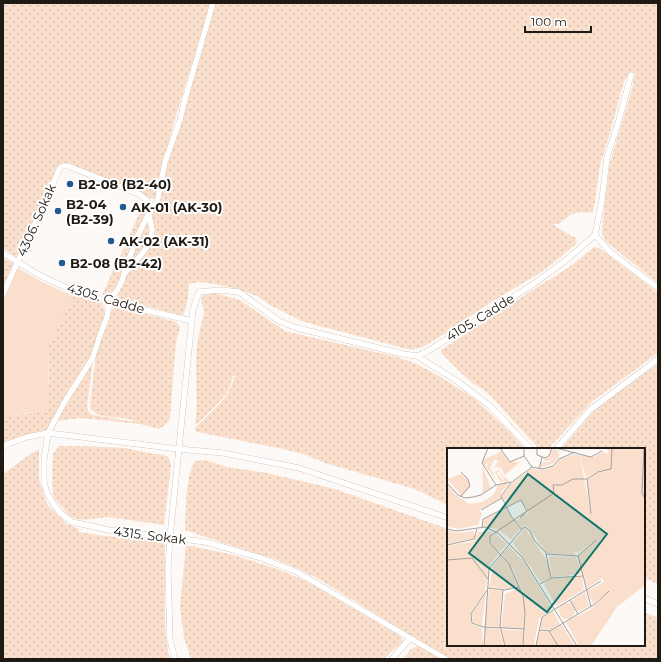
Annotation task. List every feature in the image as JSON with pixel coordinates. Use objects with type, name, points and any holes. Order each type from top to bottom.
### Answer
[{"type":"street","points":[[107,301],[117,291],[138,235],[147,217],[156,204],[165,162],[180,120],[213,3]]},
{"type":"street","points":[[631,75],[607,157],[602,200],[595,235],[610,252],[658,288]]},
{"type":"street","name":"4306. Sokak","points":[[4,289],[60,168],[63,166],[68,166],[138,194],[147,200],[150,212]]},
{"type":"street","points":[[124,274],[145,251],[150,240],[152,231],[150,212]]},
{"type":"street","name":"4105. Cadde","points":[[417,356],[532,285],[565,261],[595,235]]},
{"type":"street","name":"4305. Cadde","points":[[3,253],[40,275],[74,292],[192,321]]},
{"type":"street","points":[[174,659],[170,640],[168,569],[170,537],[193,309],[199,292],[220,290],[239,292],[279,321],[297,328],[403,354],[417,356],[457,381],[490,406],[530,448]]},
{"type":"street","name":"4315. Sokak","points":[[107,301],[107,316],[92,359],[64,403],[48,434],[44,460],[44,482],[48,496],[59,512],[72,522],[102,529],[206,542],[261,558],[297,572],[446,659]]},
{"type":"street","points":[[557,448],[590,410],[658,359]]},
{"type":"street","points":[[3,447],[27,437],[48,434],[223,453],[299,468],[447,518]]},
{"type":"street","points":[[645,598],[658,604]]},
{"type":"street","points":[[392,659],[410,638]]},
{"type":"shaded area","points":[[3,3],[212,3],[177,113],[157,196],[153,199],[66,164],[60,165],[57,167],[18,256],[16,257],[3,248]]},
{"type":"shaded area","points":[[215,3],[658,3],[658,283],[605,241],[602,233],[610,163],[632,89],[635,73],[631,72],[624,81],[600,165],[593,212],[575,213],[560,223],[552,224],[576,238],[577,243],[543,271],[479,310],[456,327],[423,347],[411,350],[301,321],[270,305],[257,296],[234,288],[214,284],[199,282],[189,284],[188,298],[184,314],[180,315],[119,299],[118,292],[129,271],[153,233],[153,212]]},
{"type":"shaded area","points":[[145,201],[148,208],[122,277],[115,291],[109,295],[102,295]]},
{"type":"shaded area","points":[[147,221],[151,234],[146,247],[127,267],[135,246]]},
{"type":"shaded area","points":[[594,247],[599,248],[658,293],[658,353],[593,401],[549,448],[538,448],[489,394],[461,373],[443,355],[441,350],[568,268]]},
{"type":"shaded area","points":[[3,258],[14,264],[4,284],[3,284]]},
{"type":"shaded area","points":[[18,268],[40,281],[73,296],[49,345],[48,408],[45,411],[3,416],[3,302]]},
{"type":"shaded area","points":[[215,293],[240,300],[285,331],[397,357],[417,364],[475,399],[525,448],[447,448],[447,505],[415,489],[325,463],[304,454],[197,432],[195,428],[224,398],[228,392],[232,384],[235,376],[233,376],[228,391],[213,409],[195,425],[197,406],[197,347],[204,313],[201,300],[203,295]]},
{"type":"shaded area","points":[[73,296],[98,301],[102,303],[104,307],[105,314],[93,353],[48,429],[39,433],[15,438],[3,444],[3,416],[33,413],[49,381],[49,345]]},
{"type":"shaded area","points":[[116,305],[176,322],[180,327],[176,342],[170,418],[165,425],[159,429],[140,424],[81,418],[57,421],[93,359],[87,407],[88,411],[92,415],[136,422],[127,419],[103,416],[93,411],[90,407],[96,356],[112,309]]},
{"type":"shaded area","points":[[658,364],[658,584],[645,578],[645,448],[562,448],[597,407]]},
{"type":"shaded area","points":[[59,446],[124,448],[165,455],[169,458],[171,465],[164,525],[108,517],[83,520],[70,517],[54,498],[52,483],[53,454]]},
{"type":"shaded area","points":[[39,449],[39,480],[47,504],[67,524],[77,528],[79,532],[105,536],[165,541],[165,626],[168,653],[171,659],[3,659],[3,474]]},
{"type":"shaded area","points":[[205,460],[227,467],[267,473],[335,489],[447,529],[447,646],[645,646],[645,612],[658,618],[658,659],[452,659],[317,578],[275,559],[185,530],[189,476],[195,461]]},
{"type":"shaded area","points":[[186,545],[234,555],[277,569],[306,581],[400,636],[403,641],[384,659],[191,659],[184,638],[180,607]]},
{"type":"shaded area","points":[[418,646],[441,659],[403,659],[411,649]]},
{"type":"place","name":"B2-08 (B2-40)","points":[[70,184]]},
{"type":"place","name":"AK-01 (AK-30)","points":[[123,207]]},
{"type":"place","name":"B2-04 (B2-39)","points":[[58,211]]},
{"type":"place","name":"AK-02 (AK-31)","points":[[111,241]]},
{"type":"place","name":"B2-08 (B2-42)","points":[[62,263]]}]
